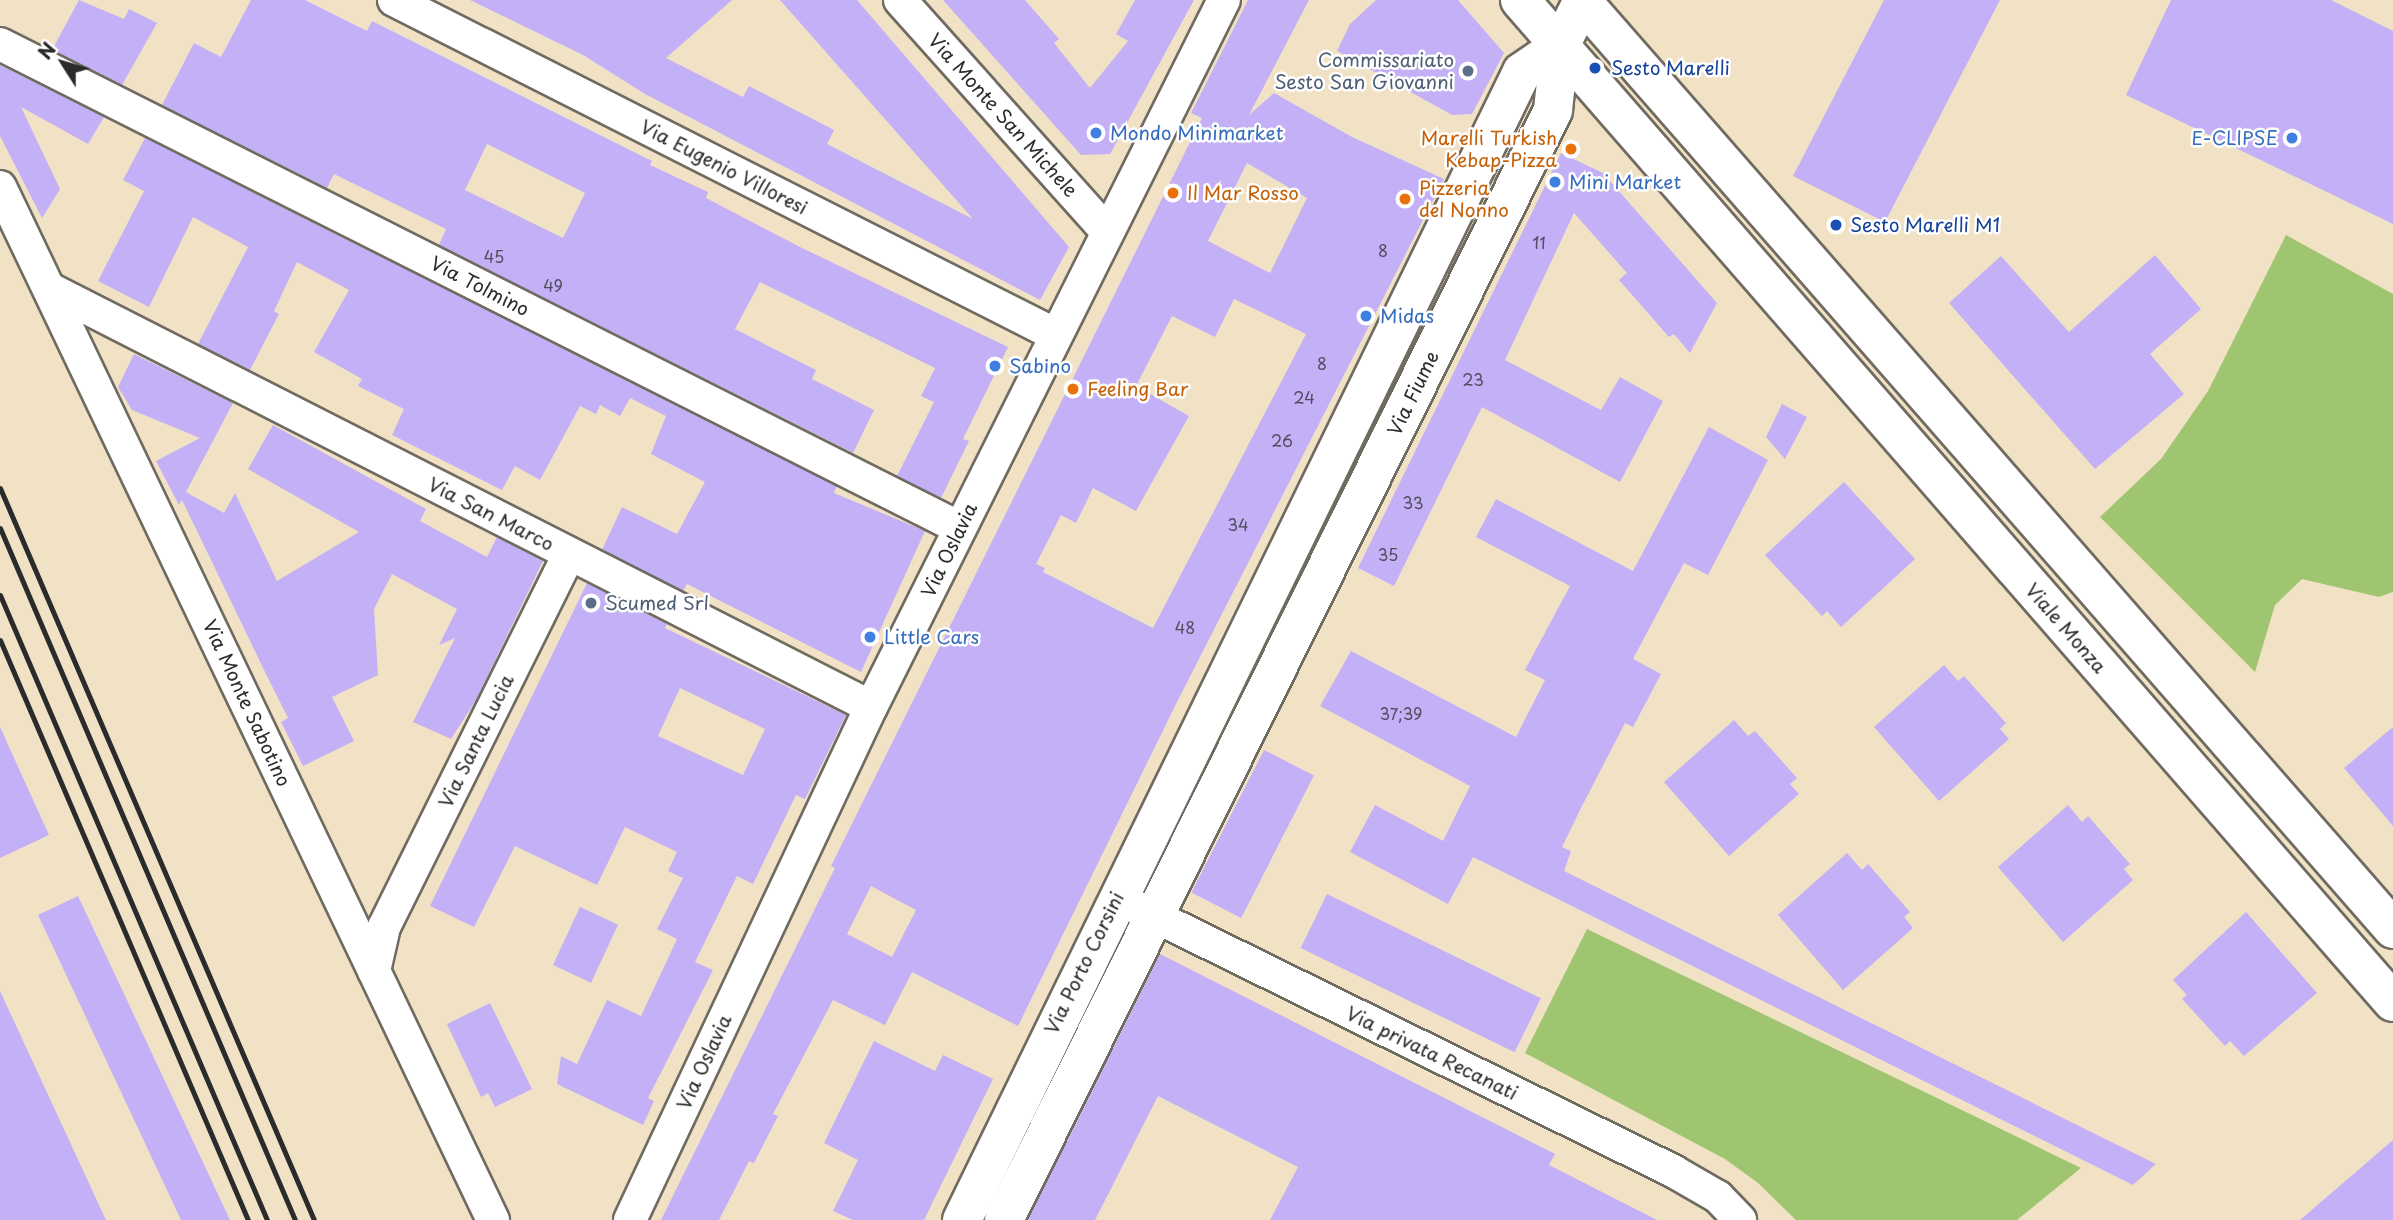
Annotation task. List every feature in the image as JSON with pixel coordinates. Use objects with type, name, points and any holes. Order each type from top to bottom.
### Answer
[{"type":"street","name":"Via Eugenio Villoresi","points":[[394,0],[1055,334]]},
{"type":"street","name":"Via Monte San Michele","points":[[900,0],[1106,230]]},
{"type":"street","name":"Via Oslavia","points":[[630,1220],[871,707],[1106,230],[1224,0]]},
{"type":"street","name":"Viale Monza","points":[[1520,0],[2393,1002]]},
{"type":"street","points":[[1560,46],[1582,0],[2393,929]]},
{"type":"street","name":"Via Tolmino","points":[[0,44],[960,528]]},
{"type":"street","name":"Via Porto Corsini","points":[[961,1214],[1522,72],[1560,46]]},
{"type":"street","name":"Via Fiume","points":[[1154,916],[1553,110],[1560,46]]},
{"type":"street","name":"Via Monte Sabotino","points":[[0,187],[493,1220]]},
{"type":"street","name":"Via San Marco","points":[[50,289],[112,318],[569,555],[871,707]]},
{"type":"street","points":[[78,348],[86,323],[95,318],[112,318]]},
{"type":"street","name":"Via Santa Lucia","points":[[374,971],[384,927],[569,555]]},
{"type":"street","name":"Via privata Recanati","points":[[1117,897],[1673,1171],[1718,1197],[1740,1220]]},
{"type":"street","points":[[1004,1220],[1154,916]]},
{"type":"street","points":[[351,923],[366,933],[384,927]]},
{"type":"green space","points":[[2286,235],[2393,294],[2393,592],[2379,597],[2302,579],[2275,605],[2255,672],[2100,517],[2161,459],[2208,391]]},
{"type":"green space","points":[[1587,929],[2081,1168],[2017,1220],[1796,1220],[1758,1183],[1725,1159],[1525,1053]]},
{"type":"building","points":[[79,0],[124,19],[129,9],[157,23],[122,85],[52,50]]},
{"type":"building","points":[[251,0],[305,0],[367,31],[372,21],[652,161],[650,165],[708,192],[706,198],[802,248],[1008,347],[963,439],[969,441],[941,498],[897,476],[934,402],[921,396],[935,368],[760,282],[735,329],[816,370],[812,379],[874,410],[853,453],[439,245],[446,229],[334,174],[327,188],[162,105],[194,43],[221,57]],"holes":[[[487,144],[585,193],[563,238],[465,190]]]},
{"type":"building","points":[[470,0],[732,0],[666,58],[743,97],[749,86],[834,130],[827,144],[973,219],[780,0],[857,0],[1069,247],[1040,300],[645,94],[583,55]]},
{"type":"building","points":[[943,0],[1025,0],[1059,39],[1054,43],[1090,88],[1128,41],[1116,34],[1135,0],[1194,0],[1110,154],[1081,155]]},
{"type":"building","points":[[1248,0],[1309,0],[1249,115],[1274,93],[1352,137],[1444,179],[1177,702],[1018,1026],[912,972],[885,1025],[833,1000],[773,1114],[778,1116],[754,1163],[749,1161],[719,1220],[661,1220],[835,868],[831,866],[1202,118],[1191,113]],"holes":[[[1247,163],[1307,198],[1270,273],[1208,241]],[[1234,299],[1306,334],[1153,628],[1043,572],[1045,568],[1036,564],[1061,515],[1076,523],[1093,488],[1136,511],[1189,416],[1136,386],[1172,316],[1215,337]],[[871,886],[916,910],[892,957],[847,934]]]},
{"type":"building","points":[[1376,0],[1458,0],[1504,53],[1472,114],[1452,115],[1337,51],[1350,24]]},
{"type":"building","points":[[1884,0],[2000,0],[1885,222],[1793,176]]},
{"type":"building","points":[[2171,0],[2331,0],[2393,31],[2393,224],[2126,95]]},
{"type":"building","points":[[0,65],[104,117],[88,144],[21,107],[60,189],[42,218],[0,136]]},
{"type":"building","points":[[145,138],[837,486],[834,493],[925,531],[861,672],[687,584],[683,591],[602,550],[622,507],[677,534],[705,482],[651,454],[666,416],[630,398],[620,416],[600,405],[596,414],[580,406],[540,480],[515,466],[502,490],[392,435],[404,409],[358,386],[362,379],[314,352],[349,290],[297,262],[274,311],[279,314],[250,370],[198,344],[248,247],[193,217],[149,307],[98,281],[144,191],[123,180]]},
{"type":"building","points":[[1561,153],[1603,173],[1717,303],[1690,353],[1674,334],[1669,337],[1619,280],[1627,273],[1574,213],[1505,360],[1601,410],[1620,377],[1663,401],[1620,482],[1482,407],[1394,586],[1358,568]]},
{"type":"building","points":[[2155,255],[2201,309],[2150,354],[2184,394],[2095,469],[1949,303],[2001,256],[2069,332]]},
{"type":"building","points":[[134,354],[233,403],[186,492],[224,513],[235,493],[277,581],[359,532],[248,469],[273,425],[426,509],[420,521],[487,557],[497,537],[543,561],[476,700],[451,739],[413,722],[455,638],[439,645],[457,609],[392,574],[374,609],[378,675],[332,697],[354,741],[303,766],[281,722],[288,718],[182,500],[179,505],[156,461],[200,438],[132,410],[118,387]]},
{"type":"building","points":[[1782,404],[1807,417],[1785,459],[1766,437]]},
{"type":"building","points":[[1709,427],[1768,460],[1708,575],[1684,563],[1633,659],[1661,674],[1633,727],[1625,723],[1581,808],[1562,847],[1571,851],[1564,871],[2156,1164],[2133,1185],[1473,857],[1448,904],[1350,852],[1375,805],[1443,841],[1470,786],[1320,706],[1351,651],[1516,737],[1545,680],[1525,670],[1570,586],[1476,537],[1496,499],[1633,571]]},
{"type":"building","points":[[1844,482],[1915,559],[1841,627],[1827,611],[1822,616],[1765,555]]},
{"type":"building","points":[[587,583],[667,624],[665,628],[846,715],[805,799],[796,795],[753,884],[737,876],[695,962],[713,970],[648,1098],[654,1101],[643,1125],[557,1084],[561,1056],[577,1064],[607,1000],[641,1016],[677,939],[657,929],[683,878],[668,871],[677,852],[625,827],[597,885],[515,846],[474,927],[430,906]],"holes":[[[680,688],[765,729],[743,775],[658,736]]]},
{"type":"building","points":[[1944,665],[1958,681],[1964,676],[2006,723],[2000,729],[2009,739],[1939,801],[1874,727]]},
{"type":"building","points":[[1734,720],[1748,736],[1755,731],[1797,778],[1790,784],[1799,794],[1729,856],[1664,782]]},
{"type":"building","points":[[0,727],[49,835],[0,858]]},
{"type":"building","points":[[2393,727],[2393,826],[2344,768]]},
{"type":"building","points":[[1264,750],[1314,775],[1241,918],[1191,893]]},
{"type":"building","points":[[2068,805],[2082,822],[2088,816],[2130,864],[2124,869],[2133,880],[2063,942],[1998,867]]},
{"type":"building","points":[[1847,853],[1862,870],[1868,864],[1910,912],[1904,917],[1913,928],[1843,990],[1778,915]]},
{"type":"building","points":[[1327,894],[1541,998],[1515,1052],[1301,948]]},
{"type":"building","points":[[78,896],[230,1220],[181,1220],[38,915]]},
{"type":"building","points":[[580,907],[618,925],[591,983],[553,965]]},
{"type":"building","points":[[2246,912],[2317,993],[2244,1056],[2230,1041],[2225,1046],[2182,999],[2187,995],[2173,980]]},
{"type":"building","points":[[1160,954],[1555,1154],[1549,1165],[1657,1220],[1270,1220],[1298,1167],[1158,1096],[1095,1220],[1028,1220]]},
{"type":"building","points":[[0,991],[106,1220],[0,1220]]},
{"type":"building","points":[[490,1003],[532,1089],[495,1107],[488,1093],[481,1097],[447,1024]]},
{"type":"building","points":[[874,1041],[935,1071],[943,1055],[993,1079],[924,1220],[853,1220],[833,1211],[858,1160],[824,1143]]},
{"type":"building","points":[[2393,1140],[2393,1220],[2300,1220]]},
{"type":"railway","points":[[0,488],[314,1220]]},
{"type":"railway","points":[[0,528],[295,1220]]},
{"type":"railway","points":[[0,595],[267,1220]]},
{"type":"railway","points":[[0,640],[248,1220]]},
{"type":"place","name":"Sesto Marelli","points":[[1595,68]]},
{"type":"place","name":"Commissariato Sesto San Giovanni","points":[[1468,71]]},
{"type":"place","name":"Mondo Minimarket","points":[[1096,133]]},
{"type":"place","name":"E-CLIPSE","points":[[2292,138]]},
{"type":"place","name":"Marelli Turkish Kebap-Pizza","points":[[1571,149]]},
{"type":"place","name":"Mini Market","points":[[1555,182]]},
{"type":"place","name":"Il Mar Rosso","points":[[1173,193]]},
{"type":"place","name":"Pizzeria del Nonno","points":[[1405,199]]},
{"type":"place","name":"Sesto Marelli M1","points":[[1836,225]]},
{"type":"place","name":"Midas","points":[[1366,316]]},
{"type":"place","name":"Sabino","points":[[995,366]]},
{"type":"place","name":"Feeling Bar","points":[[1073,389]]},
{"type":"place","name":"Scumed Srl","points":[[591,603]]},
{"type":"place","name":"Little Cars","points":[[870,637]]}]
